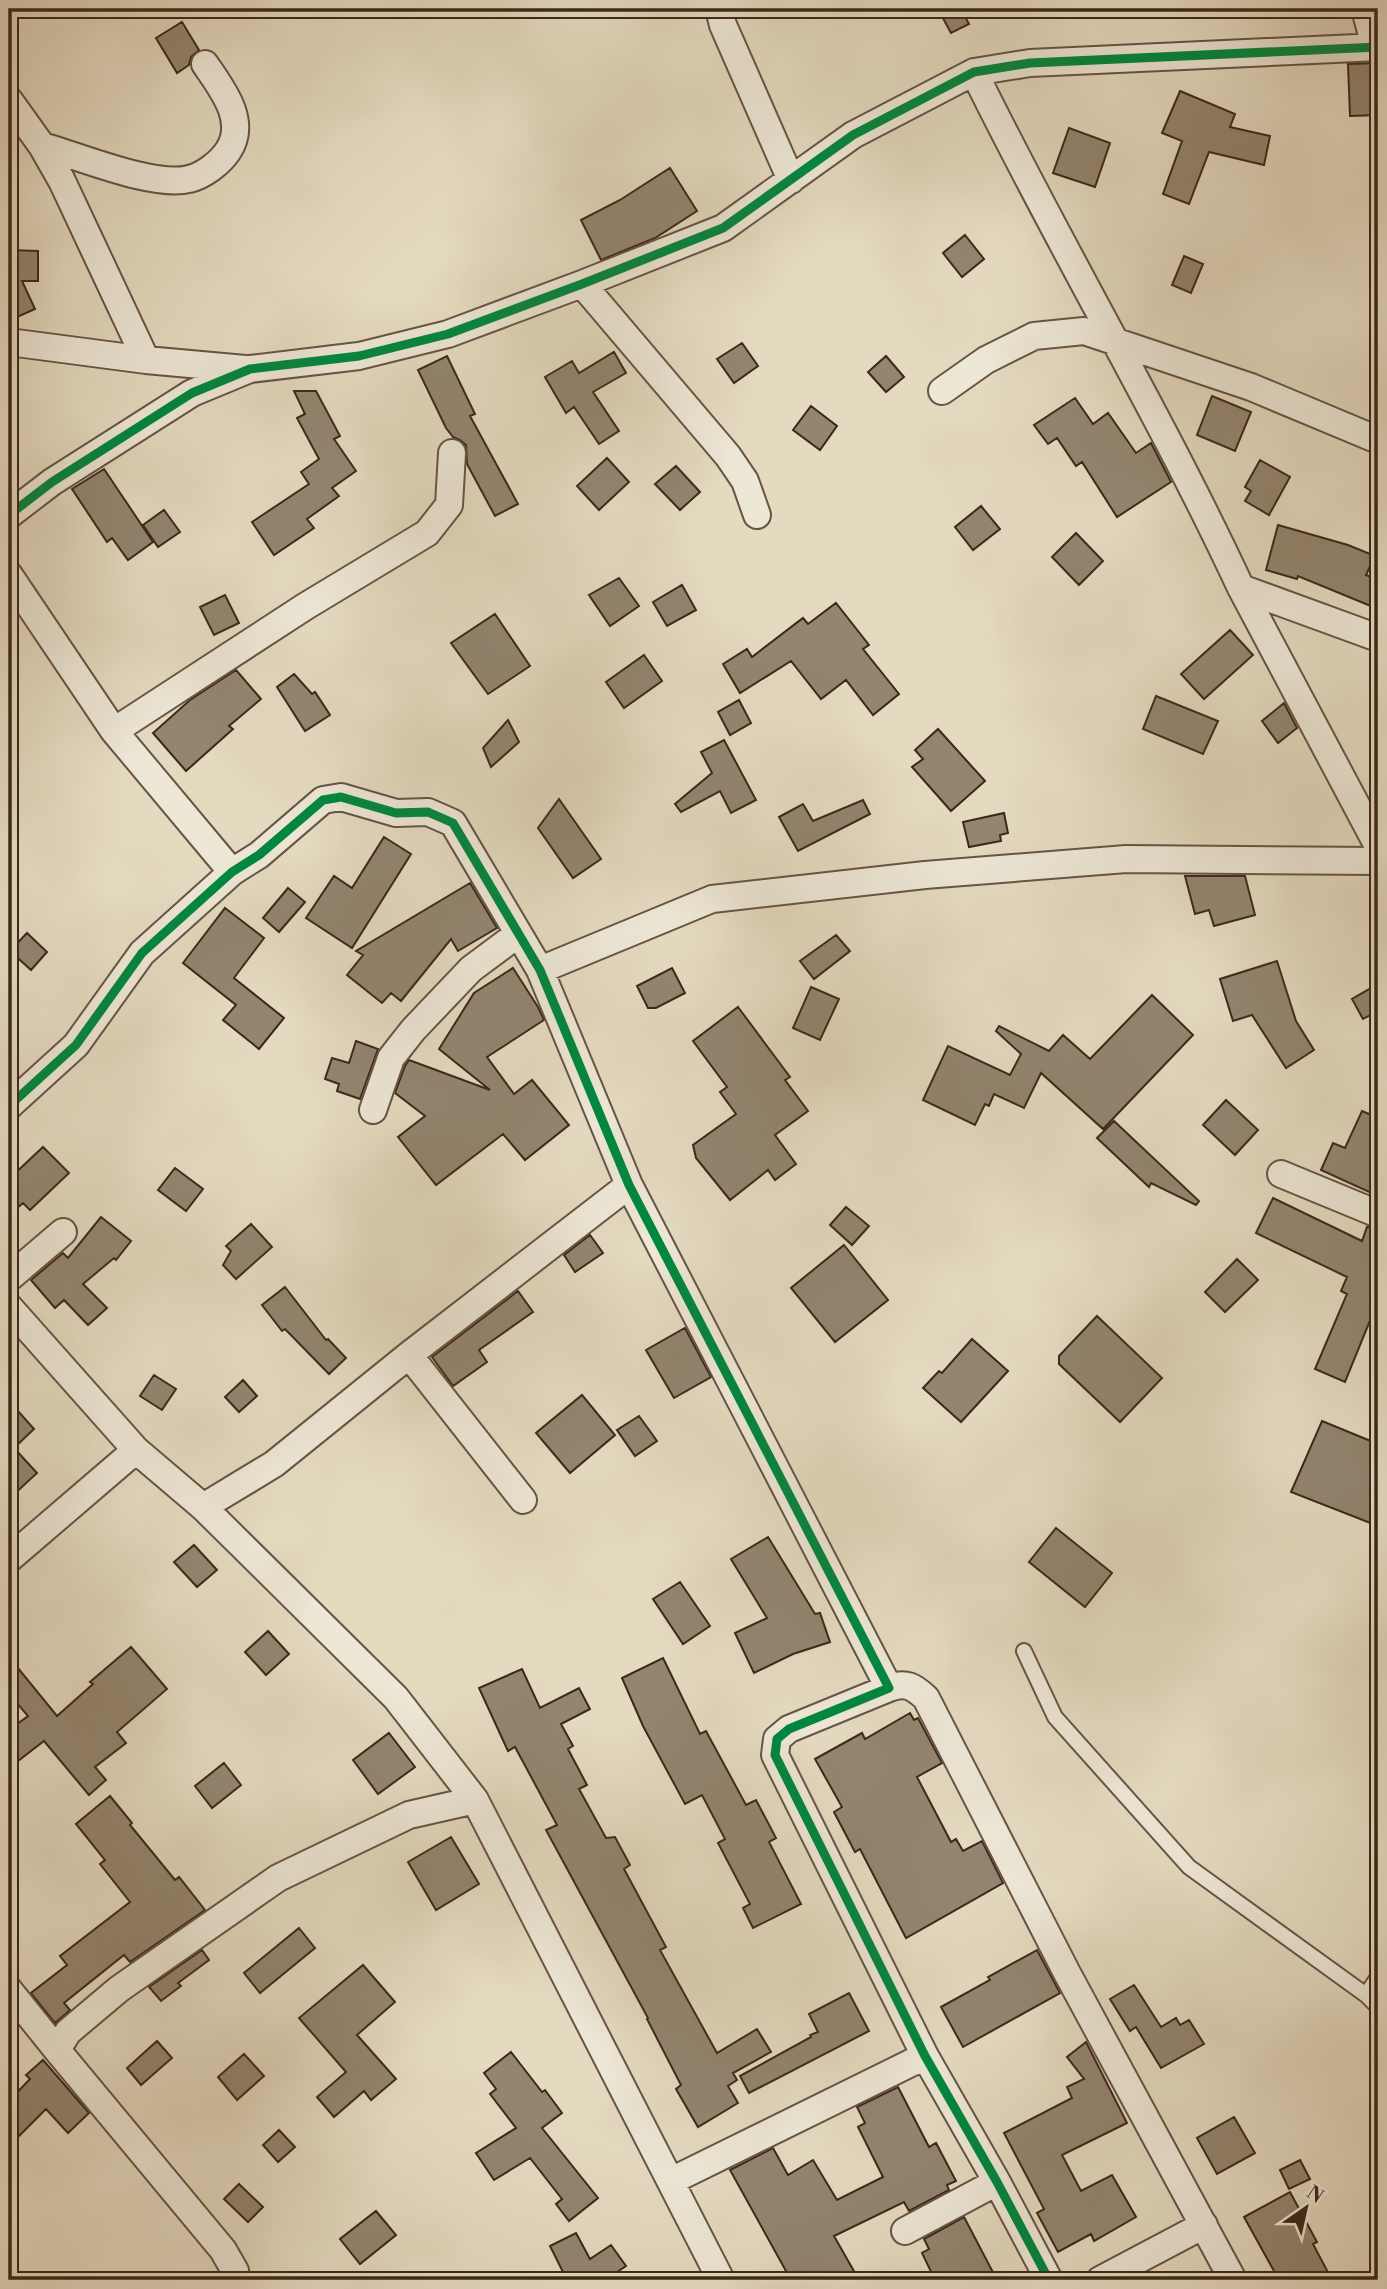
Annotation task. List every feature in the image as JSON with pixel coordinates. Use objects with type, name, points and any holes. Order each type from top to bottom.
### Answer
[{"type":"street","points":[[719,9],[723,25],[790,180]]},
{"type":"street","points":[[9,342],[146,360],[250,369],[359,356],[448,334],[723,228],[853,135],[974,72],[1030,63],[1377,47],[1366,9]]},
{"type":"street","points":[[42,146],[123,171],[172,181],[191,179],[213,167],[225,155],[236,132],[229,103],[205,64]]},
{"type":"street","points":[[974,72],[1018,163],[1203,506],[1241,588],[1378,846]]},
{"type":"street","points":[[9,100],[42,146],[62,181],[146,360]]},
{"type":"street","points":[[582,284],[728,456],[745,481],[757,515]]},
{"type":"street","points":[[942,391],[986,360],[1034,336],[1084,331],[1251,387],[1378,440]]},
{"type":"street","points":[[9,515],[52,482],[192,393],[250,369]]},
{"type":"street","points":[[114,732],[306,606],[427,533],[449,505],[453,453]]},
{"type":"street","points":[[9,575],[114,732],[232,872]]},
{"type":"street","points":[[1241,588],[1378,638]]},
{"type":"street","points":[[9,1106],[76,1045],[142,953],[232,872],[259,855],[323,800],[341,797],[396,813],[428,812],[453,823],[540,970],[629,1185],[889,1688]]},
{"type":"street","points":[[540,970],[712,899],[925,875],[1126,859],[1378,861]]},
{"type":"street","points":[[373,1110],[391,1058],[413,1030],[471,969],[518,934]]},
{"type":"street","points":[[1281,1174],[1378,1214]]},
{"type":"street","points":[[203,1507],[274,1464],[409,1355],[629,1185]]},
{"type":"street","points":[[9,1278],[63,1232]]},
{"type":"street","points":[[9,1307],[136,1450],[203,1507],[396,1698],[475,1800],[721,2280]]},
{"type":"street","points":[[409,1355],[523,1500]]},
{"type":"street","points":[[9,1559],[136,1450]]},
{"type":"street","points":[[1049,2280],[925,2056],[775,1755],[777,1739],[789,1729],[902,1683],[915,1687],[926,1698],[1067,1973],[1233,2280]]},
{"type":"street","points":[[57,2050],[68,2032],[118,1989],[278,1878],[409,1815],[475,1800]]},
{"type":"street","points":[[9,1990],[223,2250],[235,2271],[232,2280]]},
{"type":"street","points":[[671,2181],[925,2056]]},
{"type":"street","points":[[905,2231],[997,2182]]},
{"type":"street","points":[[1100,2280],[1204,2225]]},
{"type":"lane","points":[[1024,1651],[1055,1717],[1189,1867],[1366,1995],[1378,2007]]},
{"type":"lane","points":[[1366,1995],[1378,1977]]},
{"type":"building","points":[[938,9],[961,9],[969,24],[951,33]]},
{"type":"building","points":[[182,22],[199,50],[191,57],[189,65],[177,73],[156,38]]},
{"type":"building","points":[[1378,63],[1378,115],[1350,116],[1348,64]]},
{"type":"building","points":[[1180,91],[1235,114],[1230,127],[1270,136],[1264,165],[1209,152],[1189,204],[1163,194],[1182,141],[1162,133]]},
{"type":"building","points":[[1069,128],[1110,143],[1095,187],[1053,173]]},
{"type":"building","points":[[670,168],[697,211],[655,238],[601,260],[581,220],[620,200]]},
{"type":"building","points":[[965,235],[984,259],[962,277],[943,253]]},
{"type":"building","points":[[9,250],[38,251],[38,281],[22,281],[35,309],[15,318],[9,304]]},
{"type":"building","points":[[1184,256],[1203,264],[1191,293],[1172,285]]},
{"type":"building","points":[[742,343],[758,366],[734,383],[717,359]]},
{"type":"building","points":[[614,352],[626,373],[593,392],[619,431],[599,444],[574,407],[566,413],[545,377],[572,361],[579,373]]},
{"type":"building","points":[[447,356],[475,414],[470,416],[518,504],[495,516],[467,464],[466,445],[453,437],[446,428],[418,370]]},
{"type":"building","points":[[886,356],[904,377],[886,392],[868,372]]},
{"type":"building","points":[[294,391],[316,391],[340,436],[334,439],[356,471],[332,488],[339,496],[307,519],[314,528],[274,555],[252,522],[309,484],[301,472],[319,459],[297,418],[305,414]]},
{"type":"building","points":[[1212,396],[1251,412],[1235,451],[1197,435]]},
{"type":"building","points":[[1075,398],[1093,424],[1108,413],[1136,453],[1151,443],[1171,482],[1117,517],[1082,462],[1076,466],[1057,438],[1048,444],[1034,425]]},
{"type":"building","points":[[811,406],[837,426],[820,450],[793,430]]},
{"type":"building","points":[[607,458],[629,482],[599,510],[577,486]]},
{"type":"building","points":[[1260,460],[1290,477],[1269,515],[1245,501],[1251,491],[1245,487]]},
{"type":"building","points":[[676,466],[700,492],[680,510],[655,484]]},
{"type":"building","points":[[104,469],[153,542],[128,560],[112,538],[107,542],[72,489]]},
{"type":"building","points":[[981,506],[1000,529],[973,550],[955,527]]},
{"type":"building","points":[[164,510],[180,532],[158,547],[143,525]]},
{"type":"building","points":[[1278,525],[1348,545],[1375,556],[1366,575],[1378,580],[1378,609],[1298,576],[1297,579],[1266,570]]},
{"type":"building","points":[[1076,533],[1103,561],[1079,585],[1052,557]]},
{"type":"building","points":[[619,578],[639,606],[610,626],[589,595]]},
{"type":"building","points":[[682,585],[696,610],[667,626],[653,602]]},
{"type":"building","points":[[225,595],[239,623],[214,635],[200,607]]},
{"type":"building","points":[[836,603],[869,645],[863,649],[899,694],[873,715],[846,680],[821,699],[791,661],[740,693],[723,664],[747,649],[752,657],[803,618],[808,624]]},
{"type":"building","points":[[495,614],[530,666],[488,694],[451,643]]},
{"type":"building","points":[[1230,630],[1253,655],[1204,699],[1181,674]]},
{"type":"building","points":[[644,655],[662,681],[624,708],[606,682]]},
{"type":"building","points":[[236,670],[261,699],[229,726],[233,729],[186,771],[153,733],[190,700]]},
{"type":"building","points":[[294,674],[312,694],[315,692],[330,715],[305,731],[277,687]]},
{"type":"building","points":[[1156,696],[1218,721],[1203,754],[1143,729]]},
{"type":"building","points":[[739,700],[751,723],[730,735],[718,712]]},
{"type":"building","points":[[1284,703],[1297,728],[1278,743],[1262,721]]},
{"type":"building","points":[[508,720],[519,742],[491,767],[483,748]]},
{"type":"building","points":[[938,729],[985,781],[951,811],[912,767],[923,759],[915,750]]},
{"type":"building","points":[[724,740],[756,800],[731,813],[720,791],[681,812],[675,804],[712,773],[701,752]]},
{"type":"building","points":[[559,799],[601,859],[573,878],[538,828]]},
{"type":"building","points":[[863,800],[870,814],[798,851],[779,817],[803,804],[813,821]]},
{"type":"building","points":[[1004,813],[1008,833],[1000,835],[1001,841],[969,847],[963,822]]},
{"type":"building","points":[[384,837],[411,854],[352,948],[306,918],[334,876],[352,888]]},
{"type":"building","points":[[1185,876],[1245,876],[1255,915],[1214,926],[1209,910],[1195,914]]},
{"type":"building","points":[[470,883],[497,928],[458,951],[451,939],[401,1001],[391,993],[382,1003],[347,975],[363,955],[356,951]]},
{"type":"building","points":[[288,888],[305,902],[279,932],[263,918]]},
{"type":"building","points":[[225,908],[264,938],[234,978],[284,1018],[259,1049],[223,1020],[236,1005],[183,963]]},
{"type":"building","points":[[27,933],[47,952],[31,970],[10,951]]},
{"type":"building","points":[[836,935],[850,951],[814,979],[800,961]]},
{"type":"building","points":[[1277,961],[1296,1021],[1314,1050],[1286,1068],[1252,1015],[1233,1021],[1220,979]]},
{"type":"building","points":[[513,968],[544,1020],[487,1057],[514,1094],[532,1080],[569,1125],[525,1160],[503,1134],[436,1185],[398,1137],[425,1116],[395,1093],[409,1060],[490,1090],[439,1049],[474,993]]},
{"type":"building","points":[[672,968],[685,993],[656,1008],[648,1008],[637,986]]},
{"type":"building","points":[[1378,984],[1378,1011],[1363,1019],[1352,999]]},
{"type":"building","points":[[811,987],[839,999],[820,1040],[793,1028]]},
{"type":"building","points":[[1152,995],[1193,1035],[1103,1129],[1041,1073],[1024,1108],[994,1094],[989,1106],[985,1104],[975,1125],[923,1100],[948,1046],[1010,1075],[1021,1054],[996,1031],[999,1026],[1049,1051],[1063,1035],[1090,1059]]},
{"type":"building","points":[[738,1007],[790,1077],[785,1080],[808,1111],[775,1135],[796,1164],[775,1180],[768,1170],[730,1200],[696,1158],[693,1145],[736,1114],[720,1092],[727,1087],[693,1041]]},
{"type":"building","points":[[356,1041],[378,1049],[360,1099],[337,1091],[339,1084],[325,1079],[332,1058],[349,1063]]},
{"type":"building","points":[[1226,1100],[1258,1130],[1235,1155],[1203,1125]]},
{"type":"building","points":[[1362,1111],[1378,1118],[1378,1196],[1321,1170],[1333,1143],[1345,1148]]},
{"type":"building","points":[[1114,1121],[1199,1201],[1196,1205],[1151,1183],[1149,1187],[1097,1138]]},
{"type":"building","points":[[43,1147],[69,1173],[30,1210],[23,1203],[9,1215],[9,1179]]},
{"type":"building","points":[[175,1168],[203,1189],[186,1211],[158,1190]]},
{"type":"building","points":[[1273,1198],[1362,1241],[1367,1227],[1378,1229],[1378,1301],[1345,1382],[1315,1369],[1347,1294],[1341,1291],[1347,1277],[1256,1233]]},
{"type":"building","points":[[846,1207],[869,1226],[852,1245],[830,1225]]},
{"type":"building","points":[[101,1217],[131,1241],[116,1260],[114,1258],[83,1284],[107,1308],[88,1325],[64,1300],[55,1308],[31,1280],[63,1253],[68,1258]]},
{"type":"building","points":[[251,1224],[272,1247],[236,1279],[223,1265],[231,1251],[226,1246]]},
{"type":"building","points":[[590,1235],[603,1253],[575,1272],[564,1255]]},
{"type":"building","points":[[844,1245],[888,1300],[835,1342],[791,1288]]},
{"type":"building","points":[[1237,1259],[1258,1280],[1225,1312],[1205,1292]]},
{"type":"building","points":[[285,1287],[326,1340],[346,1358],[329,1374],[285,1329],[282,1331],[262,1305]]},
{"type":"building","points":[[518,1291],[533,1312],[479,1350],[487,1362],[453,1386],[432,1357]]},
{"type":"building","points":[[1097,1316],[1162,1378],[1120,1422],[1059,1364],[1059,1356]]},
{"type":"building","points":[[685,1328],[711,1377],[674,1398],[646,1350]]},
{"type":"building","points":[[972,1339],[1008,1371],[961,1422],[923,1388],[939,1371],[942,1373]]},
{"type":"building","points":[[154,1375],[176,1389],[162,1410],[140,1396]]},
{"type":"building","points":[[243,1380],[257,1396],[239,1412],[225,1397]]},
{"type":"building","points":[[582,1395],[615,1435],[570,1473],[536,1433]]},
{"type":"building","points":[[9,1401],[34,1429],[14,1448],[37,1473],[9,1499]]},
{"type":"building","points":[[639,1416],[657,1441],[635,1456],[617,1430]]},
{"type":"building","points":[[1322,1421],[1378,1444],[1378,1526],[1291,1492]]},
{"type":"building","points":[[1056,1528],[1112,1573],[1085,1607],[1029,1562]]},
{"type":"building","points":[[768,1537],[815,1614],[820,1613],[830,1642],[793,1654],[754,1673],[735,1633],[767,1618],[731,1559]]},
{"type":"building","points":[[194,1545],[217,1570],[197,1587],[174,1562]]},
{"type":"building","points":[[680,1582],[710,1626],[683,1644],[653,1599]]},
{"type":"building","points":[[268,1631],[289,1654],[266,1675],[245,1652]]},
{"type":"building","points":[[131,1647],[167,1689],[117,1732],[126,1743],[95,1767],[106,1780],[89,1795],[44,1741],[9,1768],[9,1730],[28,1716],[9,1694],[9,1657],[57,1716],[93,1684],[90,1682]]},
{"type":"building","points":[[663,1658],[700,1734],[706,1731],[746,1805],[756,1800],[776,1838],[769,1842],[801,1904],[753,1928],[743,1908],[750,1904],[718,1843],[725,1839],[702,1795],[685,1804],[643,1726],[622,1678]]},
{"type":"building","points":[[522,1669],[540,1708],[579,1688],[590,1709],[561,1724],[573,1746],[568,1749],[587,1785],[579,1789],[606,1838],[615,1837],[630,1865],[624,1869],[666,1947],[660,1950],[717,2053],[757,2029],[771,2052],[733,2073],[737,2080],[728,2086],[738,2103],[698,2127],[676,2089],[681,2085],[648,2018],[546,1830],[557,1825],[515,1747],[508,1751],[479,1688]]},
{"type":"building","points":[[910,1713],[914,1720],[918,1718],[942,1763],[917,1777],[951,1842],[956,1839],[963,1851],[982,1841],[1003,1883],[906,1938],[860,1849],[855,1852],[834,1812],[842,1807],[815,1759],[862,1733],[865,1739]]},
{"type":"building","points":[[389,1733],[415,1767],[378,1794],[353,1760]]},
{"type":"building","points":[[224,1763],[241,1785],[212,1808],[195,1786]]},
{"type":"building","points":[[110,1796],[175,1880],[179,1877],[205,1910],[130,1962],[124,1955],[64,2003],[70,2010],[55,2023],[31,1993],[67,1965],[60,1956],[130,1902],[100,1864],[105,1860],[76,1824]]},
{"type":"building","points":[[451,1837],[479,1884],[436,1910],[408,1862]]},
{"type":"building","points":[[299,1928],[315,1948],[260,1993],[244,1973]]},
{"type":"building","points":[[202,1950],[209,1960],[178,1983],[181,1986],[161,2001],[149,1987]]},
{"type":"building","points":[[1037,1950],[1060,1993],[963,2047],[941,2007]]},
{"type":"building","points":[[363,1965],[395,2002],[357,2035],[396,2079],[371,2100],[364,2091],[334,2117],[317,2097],[346,2072],[299,2018]]},
{"type":"building","points":[[1134,1985],[1161,2027],[1176,2018],[1180,2025],[1189,2020],[1204,2044],[1161,2068],[1136,2027],[1130,2031],[1110,1999]]},
{"type":"building","points":[[849,1993],[869,2031],[749,2093],[740,2076],[818,2032],[809,2014]]},
{"type":"building","points":[[157,2041],[172,2058],[141,2085],[127,2068]]},
{"type":"building","points":[[1086,2042],[1127,2123],[1062,2155],[1081,2191],[1112,2175],[1136,2217],[1094,2241],[1091,2234],[1058,2252],[1037,2213],[1044,2209],[1004,2133],[1072,2098],[1067,2087],[1084,2079],[1067,2057]]},
{"type":"building","points":[[511,2052],[562,2113],[542,2128],[598,2198],[569,2221],[556,2204],[562,2199],[530,2158],[494,2180],[476,2153],[516,2128],[490,2094],[496,2089],[484,2073]]},
{"type":"building","points":[[244,2054],[264,2076],[237,2100],[218,2077]]},
{"type":"building","points":[[43,2060],[89,2113],[68,2133],[46,2109],[19,2136],[9,2125],[9,2101],[30,2079],[26,2075]]},
{"type":"building","points":[[898,2087],[929,2147],[936,2143],[956,2181],[947,2185],[949,2190],[909,2211],[904,2202],[834,2236],[859,2280],[791,2280],[730,2170],[773,2148],[788,2175],[813,2160],[837,2200],[883,2177],[858,2127],[865,2123],[857,2107]]},
{"type":"building","points":[[1234,2117],[1255,2153],[1217,2174],[1197,2138]]},
{"type":"building","points":[[279,2130],[295,2147],[278,2162],[263,2145]]},
{"type":"building","points":[[1300,2160],[1310,2179],[1289,2189],[1280,2170]]},
{"type":"building","points":[[239,2184],[263,2207],[248,2222],[224,2199]]},
{"type":"building","points":[[1290,2192],[1317,2242],[1313,2244],[1332,2280],[1279,2280],[1244,2217]]},
{"type":"building","points":[[376,2211],[396,2235],[360,2264],[340,2239]]},
{"type":"building","points":[[964,2217],[997,2280],[935,2280],[922,2253],[929,2249],[924,2239]]},
{"type":"building","points":[[576,2233],[590,2259],[611,2245],[626,2266],[605,2280],[558,2280],[565,2276],[550,2246]]},
{"type":"cycle path","points":[[9,515],[52,482],[192,393],[250,369],[359,356],[448,334],[723,228],[853,135],[974,72],[1030,63],[1378,47]]},
{"type":"cycle path","points":[[9,1106],[76,1045],[142,953],[232,872],[259,855],[323,800],[341,797],[396,813],[428,812],[453,823],[540,970],[629,1185],[889,1688],[789,1729],[777,1739],[775,1755],[925,2056],[1049,2280]]}]
